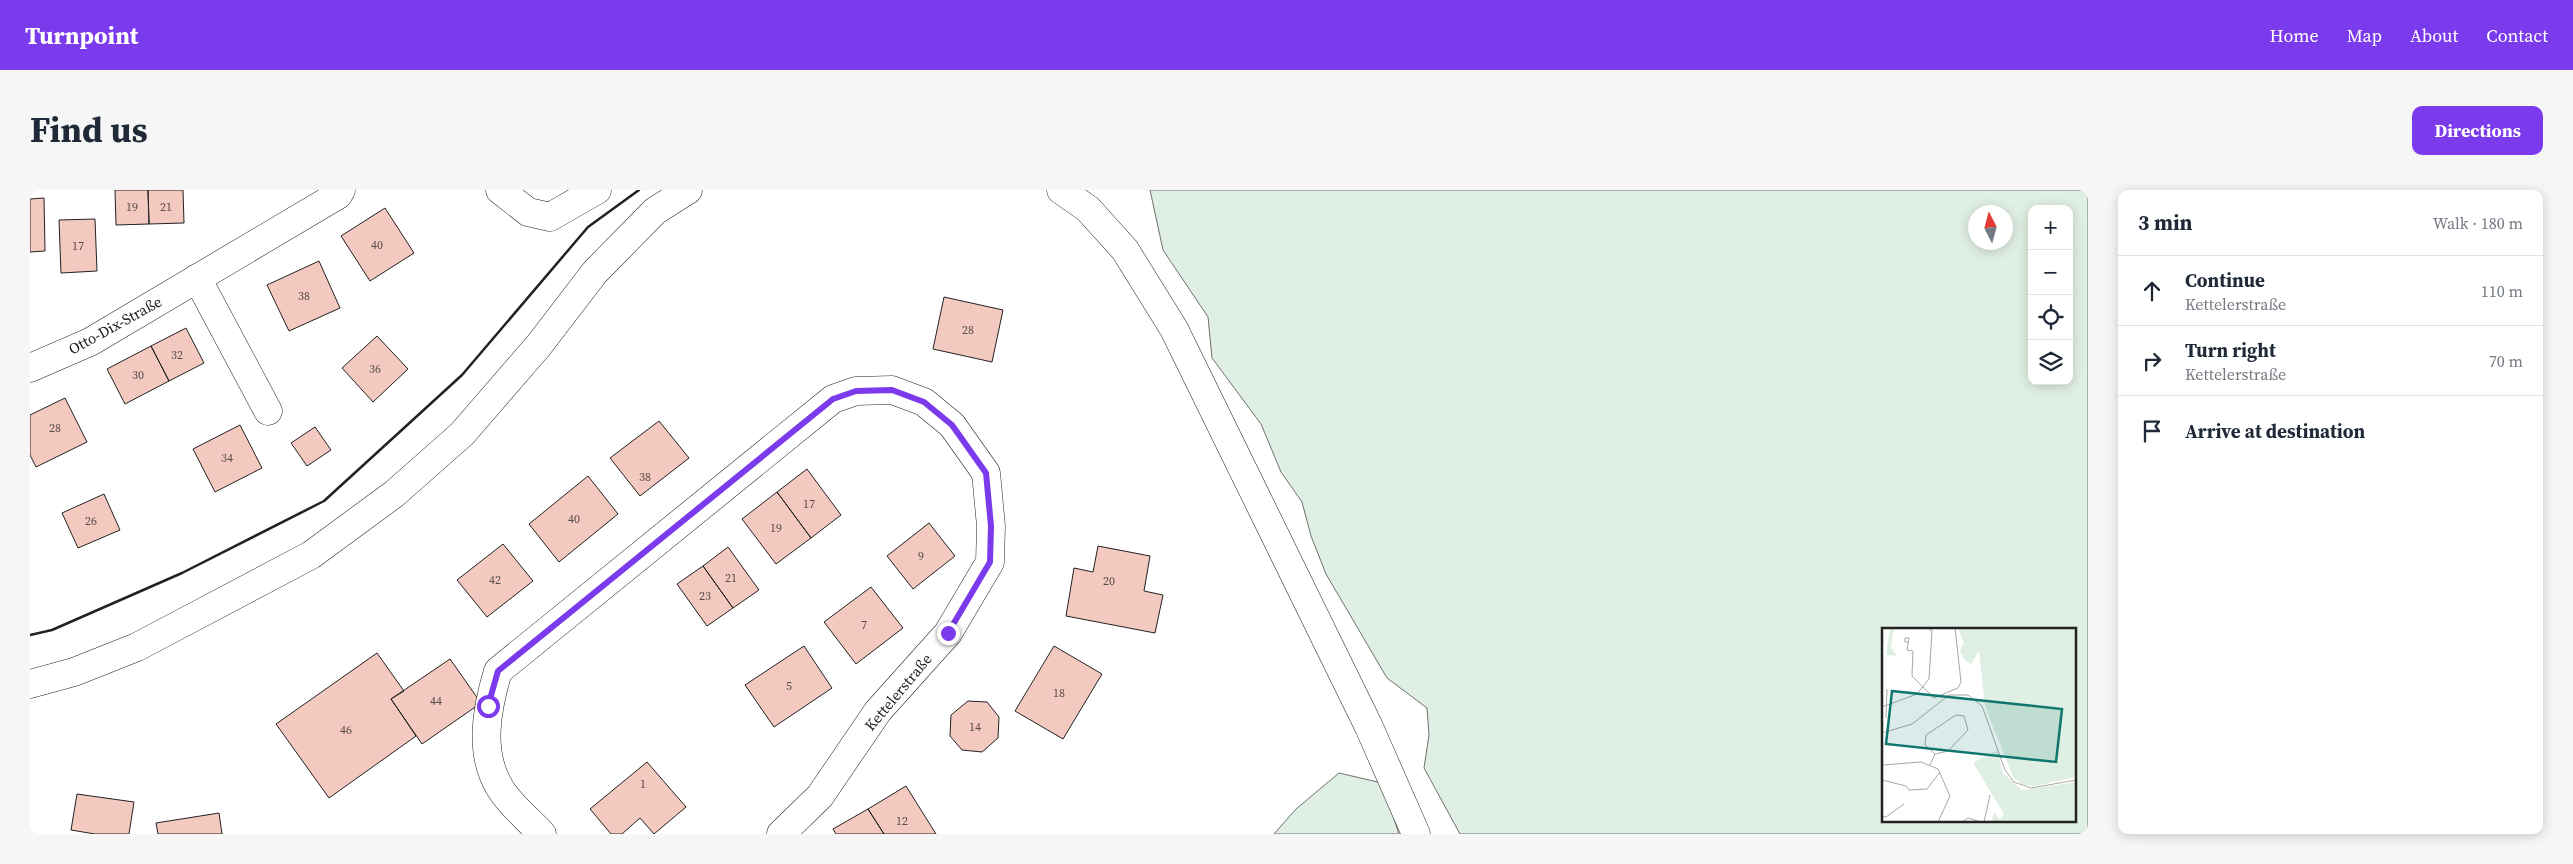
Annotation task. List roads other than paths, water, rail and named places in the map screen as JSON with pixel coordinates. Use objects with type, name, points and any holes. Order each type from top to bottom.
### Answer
[{"type":"street","name":"Otto-Dix-Straße","points":[[30,368],[90,342],[338,194],[341,190]]},
{"type":"street","points":[[500,190],[528,212],[550,217],[597,190]]},
{"type":"street","points":[[30,684],[74,672],[154,638],[311,556],[394,494],[462,434],[539,345],[602,265],[655,211],[688,190]]},
{"type":"street","points":[[1061,190],[1088,209],[1125,250],[1174,329],[1369,727],[1416,834]]},
{"type":"street","points":[[197,278],[268,411]]},
{"type":"street","name":"Kettelerstraße","points":[[542,834],[500,788],[487,752],[488,706],[498,671],[833,399],[856,391],[892,390],[924,402],[952,425],[986,473],[991,526],[990,562],[948,633],[878,711],[820,796],[781,834]]}]
